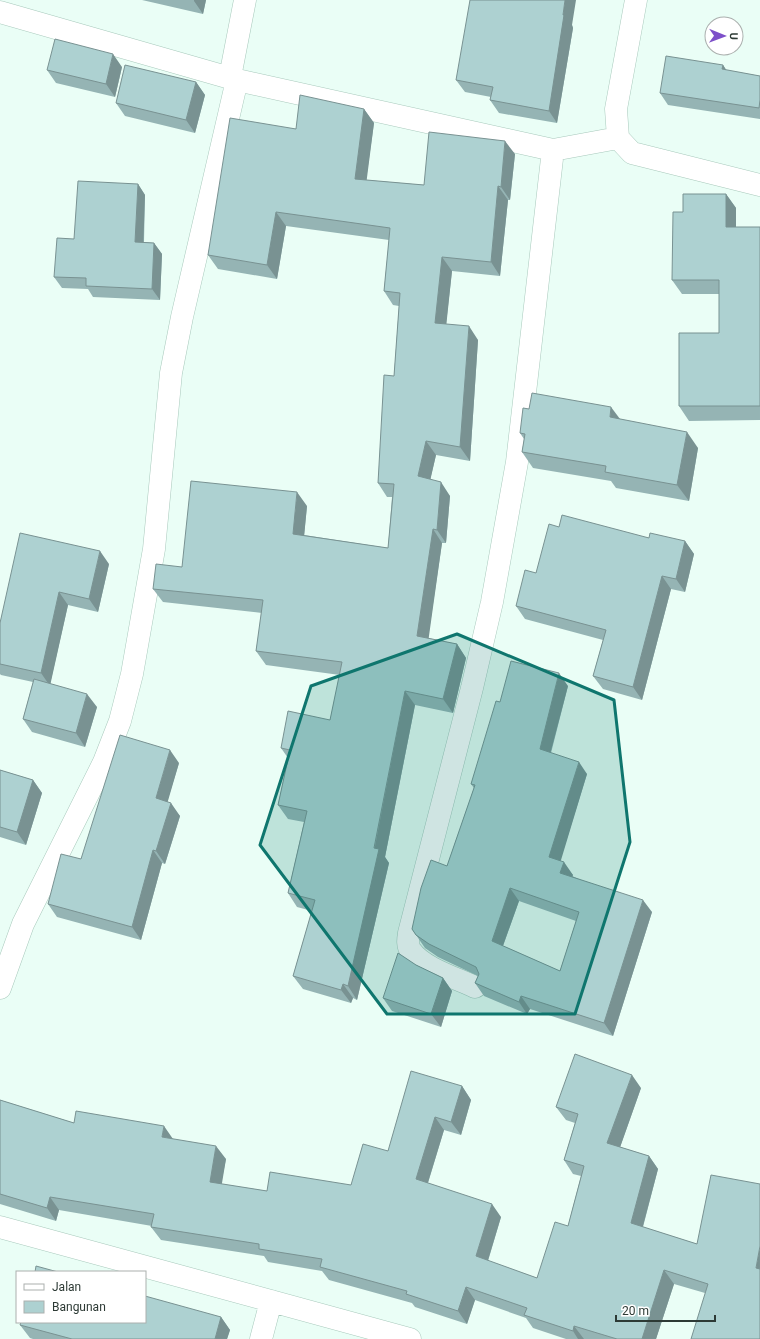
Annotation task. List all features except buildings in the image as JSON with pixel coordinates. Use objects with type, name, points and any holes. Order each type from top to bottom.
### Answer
[{"type":"street","points":[[0,988],[23,924],[104,762],[120,722],[132,674],[154,549],[171,373],[234,79],[245,0]]},
{"type":"street","points":[[636,0],[616,109],[618,138],[632,153],[760,185]]},
{"type":"street","points":[[0,12],[234,79],[553,150],[618,138]]},
{"type":"street","points":[[475,987],[424,963],[411,951],[408,944],[409,933],[472,688],[493,594],[517,462],[553,150]]},
{"type":"street","points":[[0,1227],[410,1339]]},
{"type":"street","points":[[261,1339],[271,1301]]},
{"type":"highlighted area","points":[[457,634],[614,700],[630,842],[575,1014],[387,1014],[260,845],[311,686]]}]
